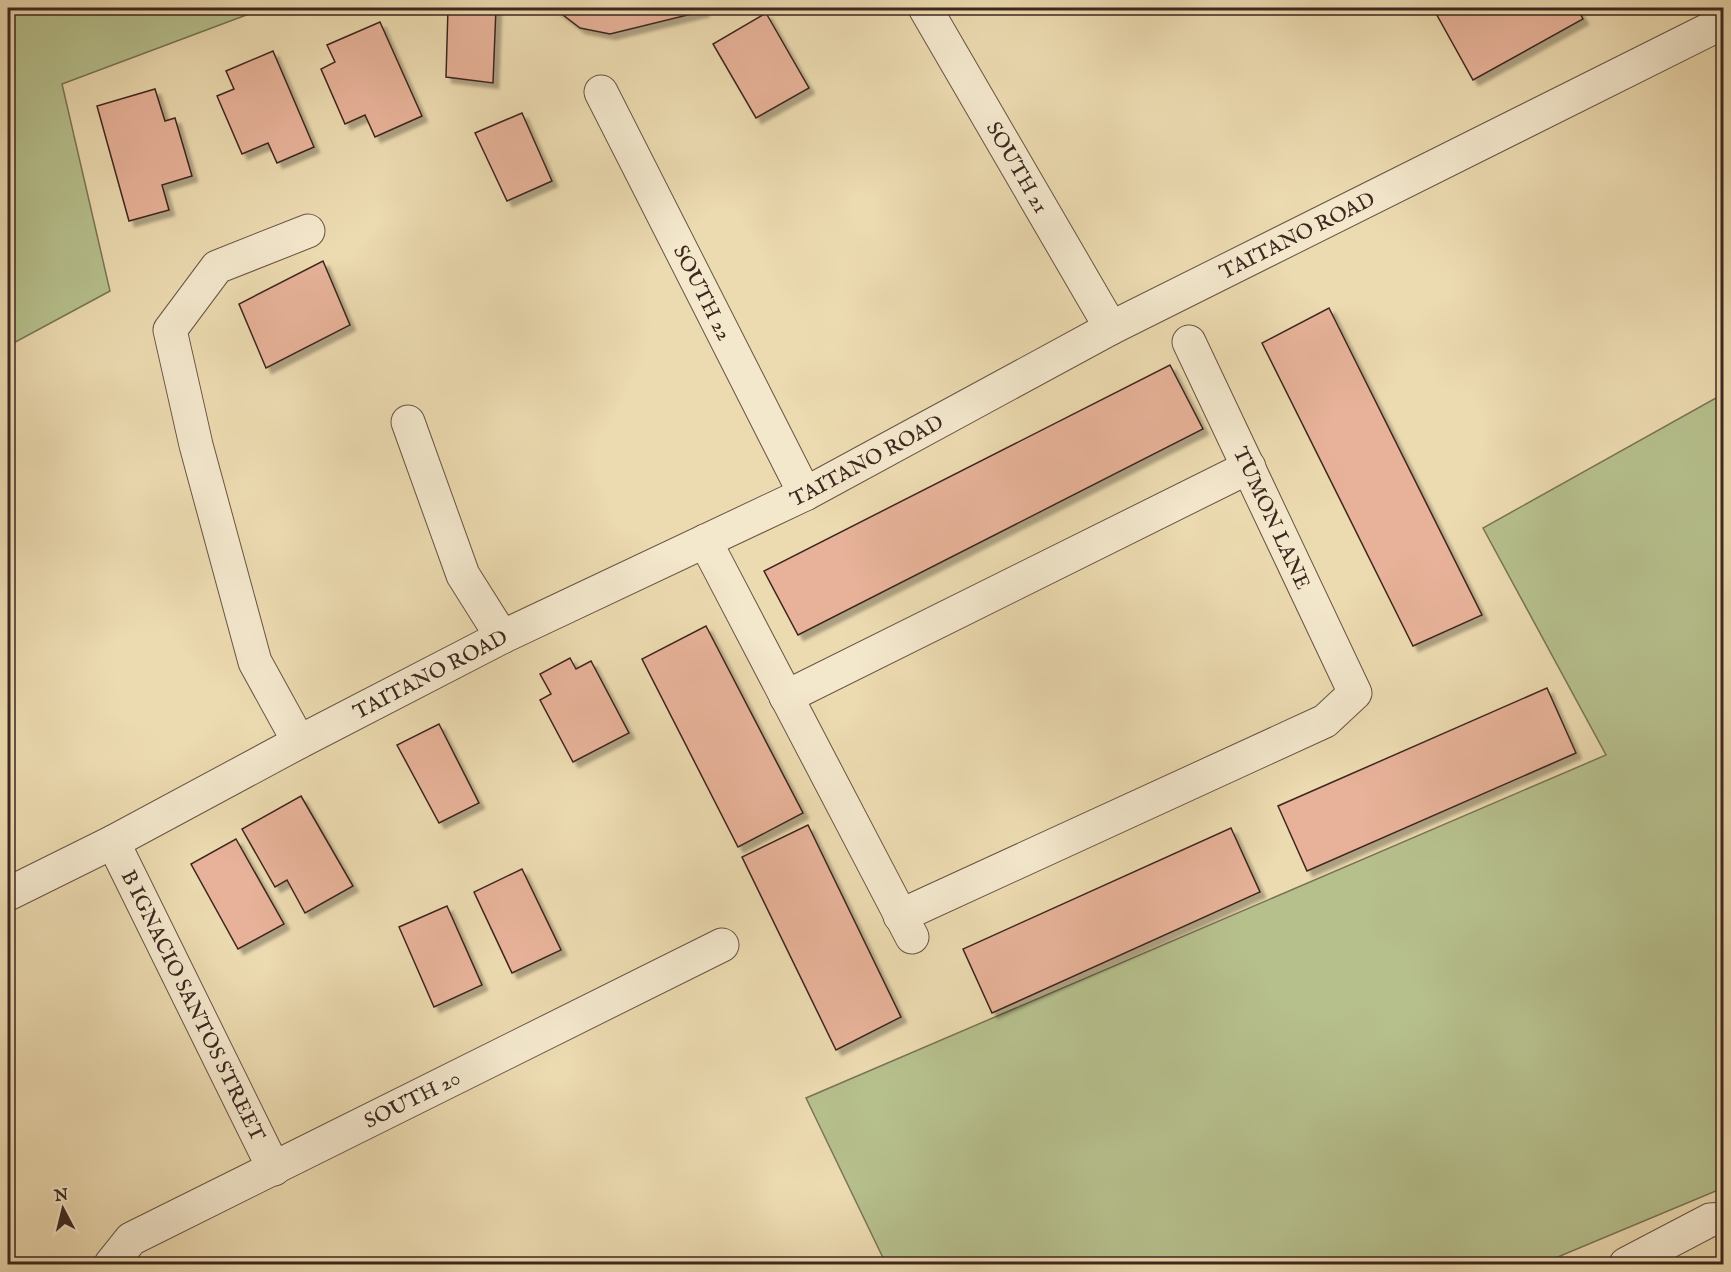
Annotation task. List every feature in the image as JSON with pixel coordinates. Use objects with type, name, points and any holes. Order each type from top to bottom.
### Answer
[{"type":"street","name":"SOUTH 21","points":[[925,8],[1111,328]]},
{"type":"street","name":"TAITANO ROAD","points":[[8,894],[113,842],[299,742],[502,638],[805,494],[1111,328],[1724,22]]},
{"type":"street","name":"SOUTH 22","points":[[601,92],[805,494]]},
{"type":"street","points":[[299,742],[255,662],[196,445],[170,330],[217,267],[308,231]]},
{"type":"street","name":"TUMON LANE","points":[[786,697],[906,926],[1325,721],[1355,693],[1189,342]]},
{"type":"street","points":[[408,422],[463,576],[502,638]]},
{"type":"street","points":[[705,541],[786,697],[1248,467]]},
{"type":"street","name":"B IGNACIO SANTOS STREET","points":[[113,842],[274,1169]]},
{"type":"street","name":"SOUTH 20","points":[[111,1264],[131,1239],[722,945]]},
{"type":"street","points":[[1626,1264],[1710,1220],[1724,1219]]},
{"type":"green space","points":[[8,8],[265,8],[62,84],[110,291],[8,346]]},
{"type":"green space","points":[[1723,394],[1723,1188],[1541,1264],[886,1264],[806,1098],[1606,755],[1483,528]]},
{"type":"building","points":[[448,8],[496,8],[493,83],[446,77]]},
{"type":"building","points":[[554,8],[703,8],[704,11],[610,34],[580,28]]},
{"type":"building","points":[[1433,8],[1577,8],[1583,19],[1473,80]]},
{"type":"building","points":[[766,13],[809,88],[756,118],[713,44]]},
{"type":"building","points":[[380,22],[422,116],[375,137],[365,115],[345,124],[321,69],[335,62],[327,45]]},
{"type":"building","points":[[273,51],[314,147],[277,163],[268,143],[242,154],[217,96],[234,89],[226,71]]},
{"type":"building","points":[[155,89],[165,121],[175,118],[192,176],[162,185],[169,210],[129,221],[97,106]]},
{"type":"building","points":[[522,113],[552,181],[507,201],[475,133]]},
{"type":"building","points":[[323,261],[350,325],[266,368],[239,304]]},
{"type":"building","points":[[1329,308],[1482,615],[1413,646],[1262,343]]},
{"type":"building","points":[[1170,365],[1203,429],[798,635],[764,571]]},
{"type":"building","points":[[706,626],[803,813],[738,847],[642,659]]},
{"type":"building","points":[[570,658],[576,669],[591,661],[629,733],[573,762],[540,700],[551,694],[540,674]]},
{"type":"building","points":[[1547,688],[1576,753],[1307,871],[1278,806]]},
{"type":"building","points":[[439,724],[479,803],[439,823],[397,745]]},
{"type":"building","points":[[301,796],[353,886],[305,913],[287,880],[275,887],[242,829]]},
{"type":"building","points":[[808,825],[901,1017],[836,1050],[742,857]]},
{"type":"building","points":[[1231,828],[1260,892],[992,1013],[963,949]]},
{"type":"building","points":[[236,839],[284,924],[238,949],[191,864]]},
{"type":"building","points":[[522,869],[561,950],[512,973],[474,892]]},
{"type":"building","points":[[447,906],[482,985],[434,1007],[399,927]]}]
